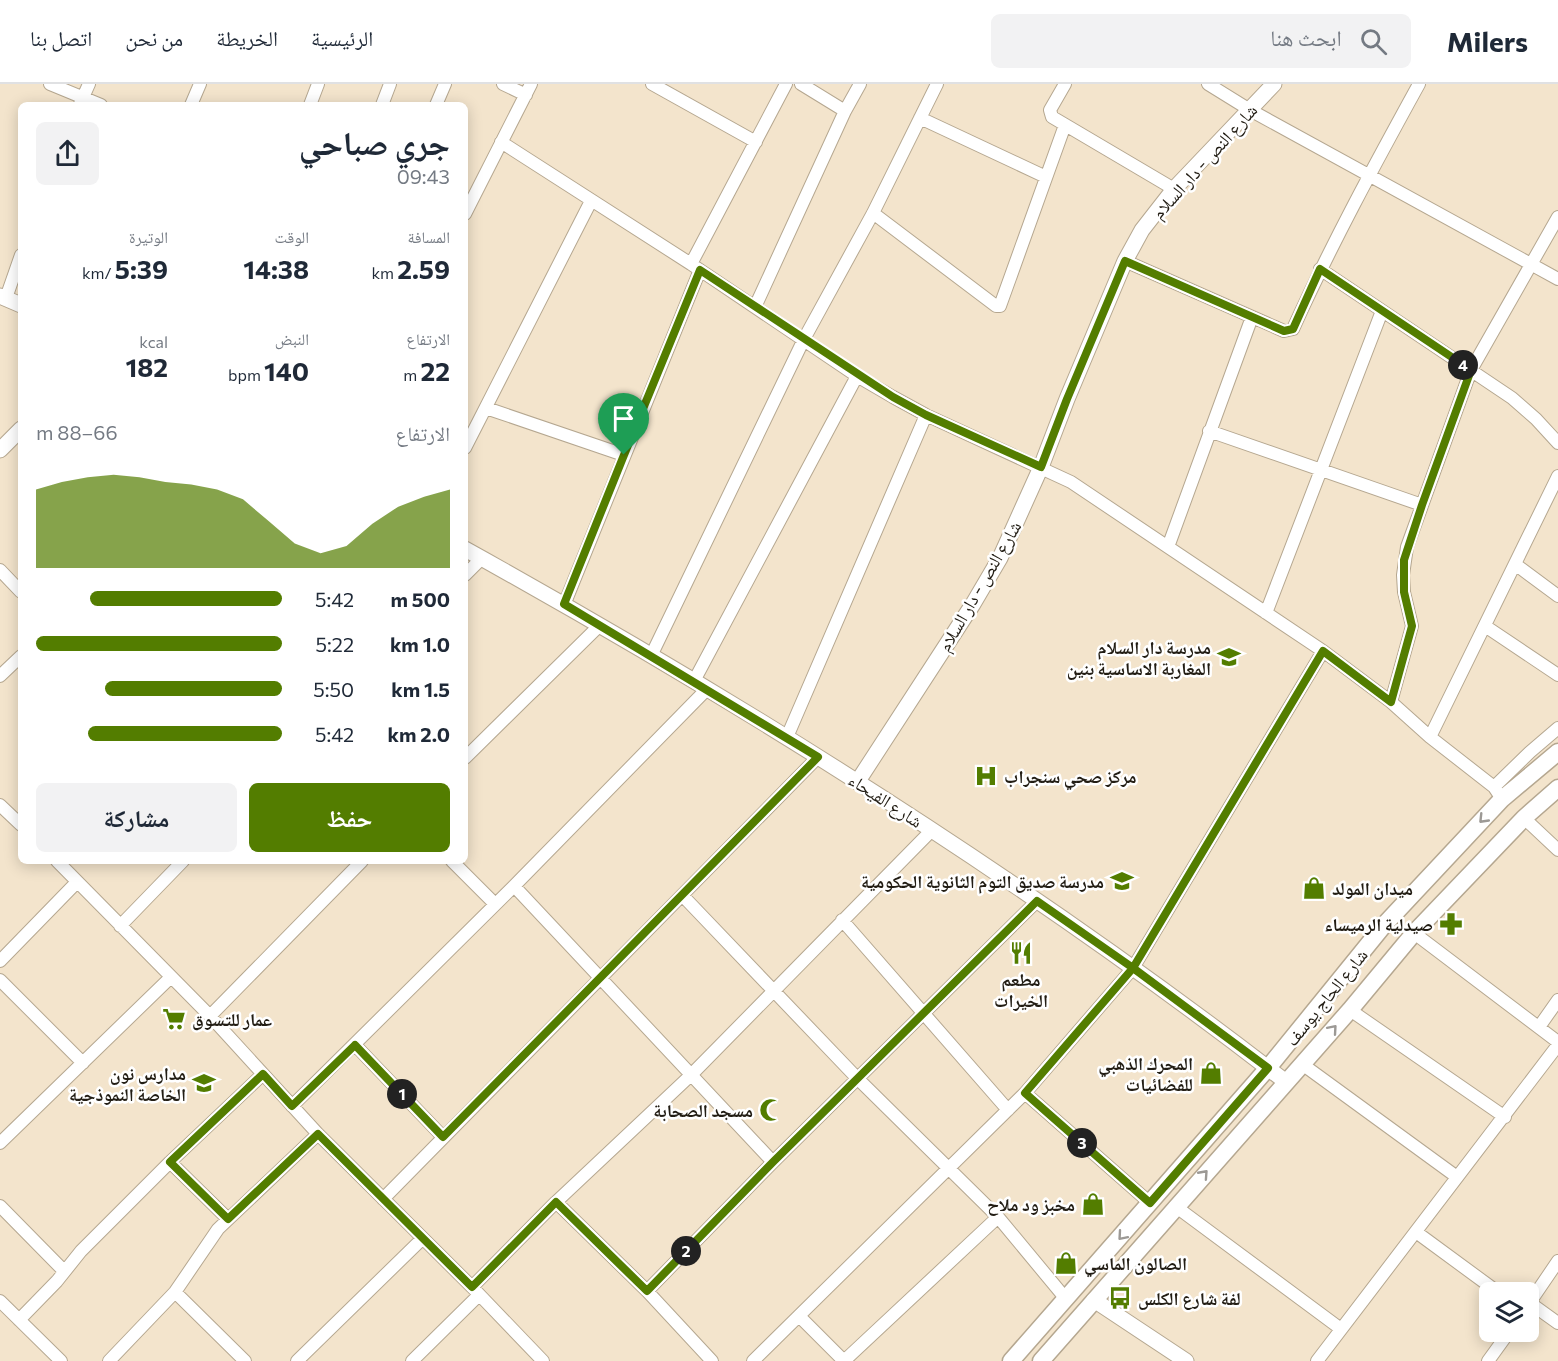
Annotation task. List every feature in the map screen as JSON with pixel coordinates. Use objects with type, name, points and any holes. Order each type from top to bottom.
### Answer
[{"type":"main road","name":"شارع الحاج يوسف","points":[[1011,1361],[1268,1068],[1384,925],[1498,793],[1558,752]]},
{"type":"main road","name":"شارع الحاج يوسف","points":[[1041,1361],[1175,1206],[1350,1010],[1414,933],[1524,818],[1558,788]]},
{"type":"street","points":[[50,84],[81,101],[89,84]]},
{"type":"street","points":[[192,102],[200,84]]},
{"type":"street","points":[[311,102],[318,84]]},
{"type":"street","points":[[383,102],[390,84]]},
{"type":"street","points":[[437,102],[445,84]]},
{"type":"street","points":[[468,208],[529,90],[503,84]]},
{"type":"street","points":[[652,84],[756,142]]},
{"type":"street","points":[[564,604],[696,267],[786,84]]},
{"type":"street","points":[[801,84],[845,111]]},
{"type":"street","points":[[755,307],[845,111],[860,84]]},
{"type":"street","points":[[651,656],[804,339],[873,213],[937,84]]},
{"type":"street","points":[[1065,84],[1050,114],[1174,189]]},
{"type":"street","points":[[1208,84],[1250,110],[1558,279]]},
{"type":"street","name":"شارع النص - دار السلام","points":[[858,781],[973,604],[1000,558],[1041,467],[1125,261],[1142,230],[1174,189],[1274,84]]},
{"type":"street","points":[[1125,261],[1284,331],[1290,331],[1369,175],[1419,84]]},
{"type":"street","points":[[920,118],[1046,177]]},
{"type":"street","points":[[873,213],[996,306],[1000,306],[1065,125]]},
{"type":"street","points":[[501,142],[696,267],[857,376],[926,415],[1071,483],[1323,651],[1391,702],[1498,793],[1530,752],[1558,728]]},
{"type":"street","points":[[468,442],[591,201]]},
{"type":"street","points":[[1391,702],[1412,626],[1404,592],[1404,560],[1422,505],[1471,370],[1558,217]]},
{"type":"street","points":[[18,262],[3,297],[18,304]]},
{"type":"street","points":[[1320,269],[1512,398],[1558,443]]},
{"type":"street","points":[[1266,614],[1382,312]]},
{"type":"street","points":[[1168,547],[1252,316]]},
{"type":"street","points":[[292,1106],[514,886],[700,685],[857,376]]},
{"type":"street","points":[[486,408],[624,455]]},
{"type":"street","points":[[787,737],[926,415]]},
{"type":"street","points":[[1209,431],[1422,505]]},
{"type":"street","points":[[0,450],[18,432]]},
{"type":"street","points":[[1430,737],[1558,476]]},
{"type":"street","name":"شارع الفيحاء","points":[[468,551],[564,604],[858,781],[1133,968],[1286,1082]]},
{"type":"street","points":[[468,572],[482,558]]},
{"type":"street","points":[[1515,564],[1558,596]]},
{"type":"street","points":[[0,570],[18,589]]},
{"type":"street","points":[[468,755],[599,626]]},
{"type":"street","points":[[1485,627],[1558,675]]},
{"type":"street","points":[[753,1361],[1025,1093],[1133,968],[1323,651]]},
{"type":"street","points":[[0,676],[18,659]]},
{"type":"street","points":[[383,1199],[818,757]]},
{"type":"street","points":[[0,805],[18,822]]},
{"type":"street","points":[[1524,818],[1558,850]]},
{"type":"street","points":[[412,1361],[556,1202],[691,1075],[932,830]]},
{"type":"street","points":[[60,864],[210,1016],[318,1134],[543,1361]]},
{"type":"street","points":[[120,926],[180,864]]},
{"type":"street","points":[[210,1016],[359,864]]},
{"type":"street","points":[[455,864],[495,904]]},
{"type":"street","points":[[0,961],[77,882]]},
{"type":"street","points":[[514,886],[773,1162]]},
{"type":"street","points":[[682,895],[857,1078],[998,1217],[1066,1299]]},
{"type":"street","points":[[647,1291],[923,1012],[1037,901]]},
{"type":"street","points":[[842,920],[1008,1110]]},
{"type":"street","points":[[1317,1361],[1505,1117],[1558,1044],[1539,1027],[1414,933]]},
{"type":"street","points":[[0,1143],[171,977]]},
{"type":"street","points":[[0,980],[83,1063]]},
{"type":"street","points":[[1539,1027],[1558,1000]]},
{"type":"street","points":[[1350,1010],[1505,1117]]},
{"type":"street","points":[[355,1045],[443,1137]]},
{"type":"street","points":[[1302,1064],[1457,1177]]},
{"type":"street","points":[[19,1320],[57,1281],[81,1251],[263,1074]]},
{"type":"street","points":[[1025,1093],[1150,1203]]},
{"type":"street","points":[[109,1361],[175,1292],[209,1240],[228,1219],[318,1134]]},
{"type":"street","points":[[170,1162],[228,1219]]},
{"type":"street","points":[[556,1202],[647,1291],[712,1361]]},
{"type":"street","points":[[0,1206],[64,1271]]},
{"type":"street","points":[[1175,1206],[1341,1329]]},
{"type":"street","points":[[799,1316],[844,1361],[998,1217]]},
{"type":"street","points":[[1416,1232],[1484,1282]]},
{"type":"street","points":[[297,1361],[422,1239]]},
{"type":"street","points":[[1539,1289],[1558,1261]]},
{"type":"street","points":[[175,1292],[245,1361]]},
{"type":"street","points":[[1094,1300],[1186,1361]]},
{"type":"street","points":[[0,1301],[61,1361]]},
{"type":"street","points":[[1539,1311],[1558,1323]]},
{"type":"street","points":[[1488,1361],[1502,1342]]},
{"type":"place","name":"مدرسة دار السلام المغاربة الاساسية بنين","points":[[1229,657]]},
{"type":"place","name":"مركز صحي سنجراب","points":[[986,776]]},
{"type":"place","name":"مدرسة صديق التوم الثانوية الحكومية","points":[[1122,881]]},
{"type":"place","name":"ميدان المولد","points":[[1314,888]]},
{"type":"place","name":"صيدلية الرميساء","points":[[1451,924]]},
{"type":"place","name":"مطعم الخيرات","points":[[1021,953]]},
{"type":"place","name":"عمار للتسوق","points":[[174,1019]]},
{"type":"place","name":"المحرك الذهبي للفضائيات","points":[[1211,1073]]},
{"type":"place","name":"مدارس نون الخاصة النموذجية","points":[[204,1083]]},
{"type":"place","name":"مسجد الصحابة","points":[[771,1110]]},
{"type":"place","name":"مخبز ود ملاح","points":[[1093,1204]]},
{"type":"place","name":"الصالون الماسي","points":[[1066,1263]]},
{"type":"place","name":"لفة شارع الكلس","points":[[1120,1298]]},
{"type":"route","points":[[624,455],[564,604],[818,757],[443,1137],[355,1045],[292,1106],[263,1074],[170,1162],[228,1219],[318,1134],[472,1287],[556,1202],[647,1291],[773,1162],[1037,901],[1133,968],[1268,1068],[1150,1203],[1025,1093],[1133,968],[1323,651],[1391,702],[1412,626],[1404,592],[1403,575],[1407,547],[1471,370],[1320,269],[1293,329],[1284,331],[1125,261],[1041,467],[926,415],[893,397],[857,376],[700,270],[624,455]]}]
